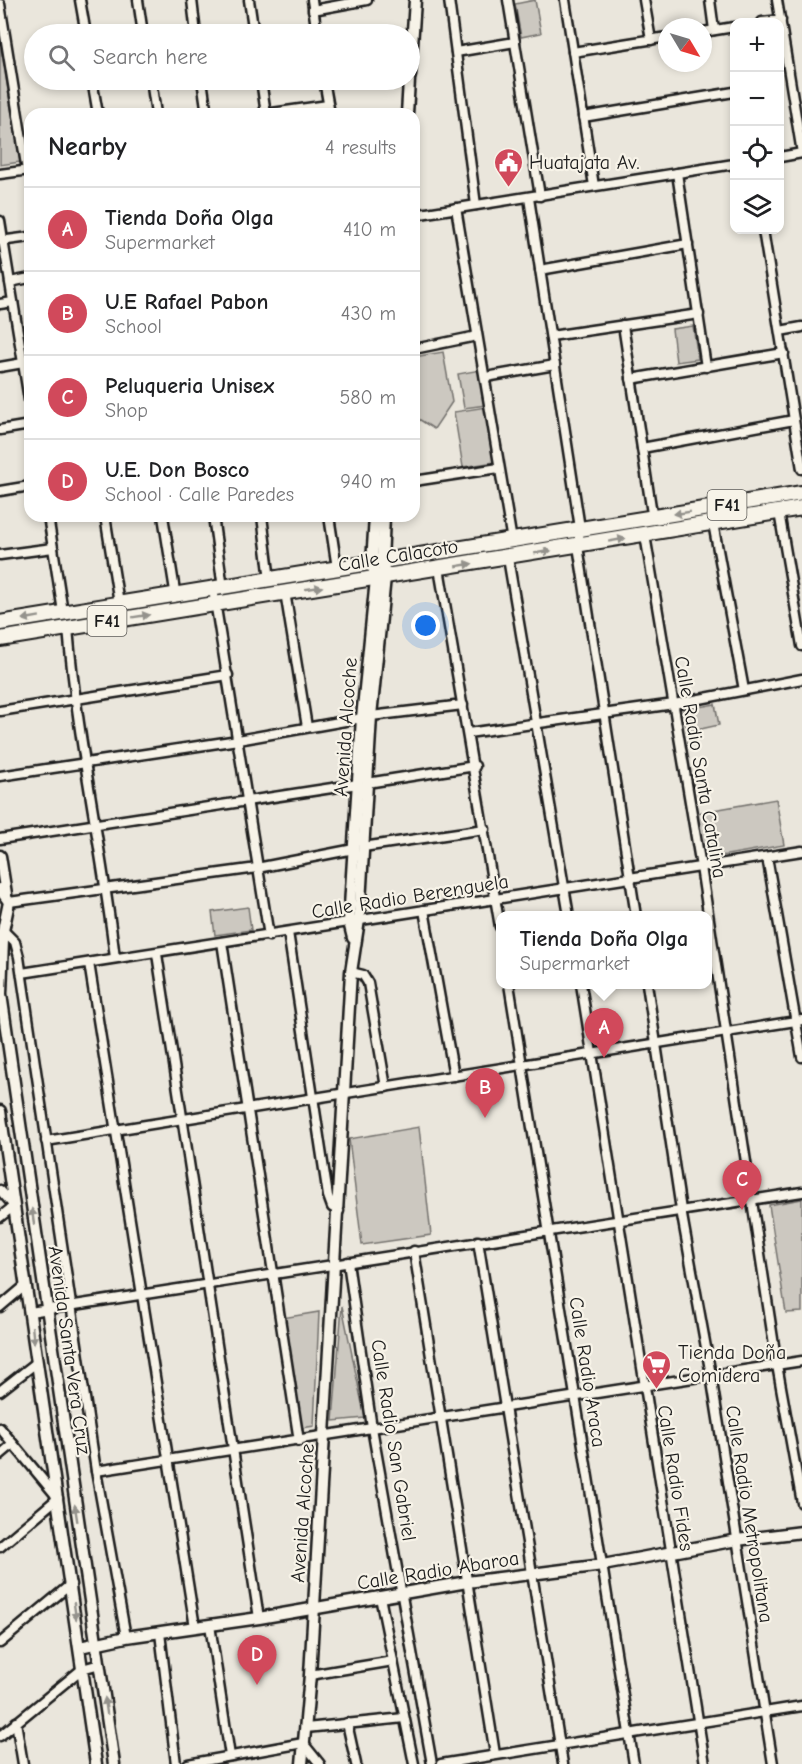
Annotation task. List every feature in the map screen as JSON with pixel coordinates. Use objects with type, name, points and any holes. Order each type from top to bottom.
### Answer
[{"type":"main road","name":"Calle Calacoto","points":[[0,623],[802,493]]},
{"type":"main road","name":"Calle Calacoto","points":[[0,639],[508,558],[802,508]]},
{"type":"street","points":[[80,0],[84,24]]},
{"type":"street","points":[[138,0],[142,24]]},
{"type":"street","points":[[192,0],[195,24]]},
{"type":"street","points":[[249,0],[253,24]]},
{"type":"street","points":[[312,0],[315,24]]},
{"type":"street","points":[[313,10],[367,0]]},
{"type":"street","points":[[412,24],[414,0]]},
{"type":"street","points":[[449,0],[476,205]]},
{"type":"street","points":[[508,0],[540,195]]},
{"type":"street","points":[[566,0],[594,186]]},
{"type":"street","points":[[644,0],[651,40]]},
{"type":"street","points":[[710,0],[714,30],[730,28]]},
{"type":"street","points":[[777,0],[781,18]]},
{"type":"street","points":[[0,4],[24,146]]},
{"type":"street","points":[[573,52],[658,39]]},
{"type":"street","points":[[784,41],[802,153],[784,156]]},
{"type":"street","points":[[456,52],[514,42]]},
{"type":"street","points":[[784,84],[790,83]]},
{"type":"street","points":[[94,90],[97,108]]},
{"type":"street","points":[[152,90],[155,108]]},
{"type":"street","points":[[203,90],[206,108]]},
{"type":"street","points":[[262,90],[264,108]]},
{"type":"street","points":[[326,90],[329,108]]},
{"type":"street","points":[[407,108],[408,90]]},
{"type":"street","points":[[583,117],[730,93]]},
{"type":"street","points":[[420,214],[730,165]]},
{"type":"street","points":[[0,174],[24,171]]},
{"type":"street","points":[[676,173],[706,367]]},
{"type":"street","points":[[529,198],[580,528],[579,546],[603,713],[635,911]]},
{"type":"street","points":[[456,208],[512,540]]},
{"type":"street","points":[[0,221],[24,369]]},
{"type":"street","points":[[764,234],[802,469]]},
{"type":"street","points":[[2,241],[24,238]]},
{"type":"street","points":[[540,270],[688,244]]},
{"type":"street","points":[[10,282],[24,279]]},
{"type":"street","points":[[0,304],[13,302]]},
{"type":"street","points":[[551,336],[699,314]]},
{"type":"street","name":"Calle Radio Santa Catalina","points":[[623,325],[653,517],[650,534],[674,704],[708,911]]},
{"type":"street","points":[[780,331],[802,327]]},
{"type":"street","points":[[420,348],[477,336]]},
{"type":"street","points":[[631,379],[784,353]]},
{"type":"street","points":[[0,367],[23,363]]},
{"type":"street","points":[[486,377],[555,364]]},
{"type":"street","points":[[642,448],[794,420]]},
{"type":"street","points":[[0,430],[24,426]]},
{"type":"street","points":[[420,480],[499,468]]},
{"type":"street","points":[[0,491],[24,487]]},
{"type":"street","points":[[779,512],[802,646]]},
{"type":"street","points":[[49,522],[63,612]]},
{"type":"street","points":[[106,522],[119,603]]},
{"type":"street","points":[[164,522],[178,609]]},
{"type":"street","points":[[213,522],[218,588],[215,604],[269,936]]},
{"type":"street","points":[[263,522],[270,580]]},
{"type":"street","points":[[330,522],[337,568]]},
{"type":"street","name":"Avenida Alcoche","points":[[339,1211],[343,1092],[367,717],[380,578],[375,522]]},
{"type":"street","name":"Avenida Alcoche","points":[[377,563],[383,522]]},
{"type":"street","points":[[713,523],[744,690]]},
{"type":"street","points":[[0,555],[53,548]]},
{"type":"street","points":[[508,558],[538,722],[568,911]]},
{"type":"street","points":[[439,568],[475,766],[498,911]]},
{"type":"street","points":[[285,592],[307,727]]},
{"type":"street","points":[[68,628],[74,699],[94,826],[107,888],[115,958]]},
{"type":"street","points":[[0,711],[228,675]]},
{"type":"street","points":[[468,733],[674,704],[802,679]]},
{"type":"street","points":[[0,776],[238,740],[367,717],[463,705]]},
{"type":"street","points":[[0,839],[249,803],[475,766]]},
{"type":"street","points":[[0,856],[5,895],[107,888],[257,868],[359,848],[484,829]]},
{"type":"street","name":"Calle Radio Berenguela","points":[[22,973],[115,958],[157,954],[424,910],[496,901],[565,886],[802,851]]},
{"type":"street","points":[[767,856],[799,1020],[802,1057]]},
{"type":"street","name":"Avenida Santa Vera Cruz","points":[[5,895],[1,994],[114,1764]]},
{"type":"street","points":[[424,910],[454,1076]]},
{"type":"street","points":[[288,932],[328,1196],[332,1207],[339,1211],[335,1264]]},
{"type":"street","name":"Calle Radio Santa Catalina","points":[[712,935],[777,1365],[802,1503]]},
{"type":"street","points":[[3,939],[15,942],[22,973],[96,1471],[126,1637]]},
{"type":"street","points":[[222,942],[299,1441]]},
{"type":"street","points":[[157,954],[258,1618]]},
{"type":"street","points":[[89,963],[195,1627]]},
{"type":"street","points":[[351,972],[363,975],[368,983],[386,1087]]},
{"type":"street","name":"Calle Radio Araca","points":[[510,989],[634,1764]]},
{"type":"street","name":"Calle Radio Fides","points":[[582,989],[705,1764]]},
{"type":"street","name":"Calle Radio Metropolitana","points":[[648,989],[681,1210],[711,1375],[773,1764]]},
{"type":"street","points":[[46,1141],[343,1092],[593,1055],[799,1020]]},
{"type":"street","name":"Avenida Santa Vera Cruz","points":[[0,1111],[96,1764]]},
{"type":"street","points":[[0,1191],[14,1206],[0,1217]]},
{"type":"street","points":[[30,1312],[802,1192]]},
{"type":"street","points":[[478,1241],[563,1764]]},
{"type":"street","points":[[414,1251],[495,1754]]},
{"type":"street","name":"Calle Radio San Gabriel","points":[[348,1262],[372,1428],[432,1764]]},
{"type":"street","name":"Avenida Alcoche","points":[[302,1764],[310,1676],[335,1264]]},
{"type":"street","points":[[0,1307],[26,1285]]},
{"type":"street","points":[[96,1471],[802,1361]]},
{"type":"street","points":[[0,1391],[36,1363]]},
{"type":"street","points":[[0,1428],[58,1498],[0,1547]]},
{"type":"street","points":[[0,1455],[13,1444]]},
{"type":"street","name":"Calle Radio Abaroa","points":[[80,1647],[126,1637],[314,1609],[467,1582],[603,1565],[737,1540],[802,1532]]},
{"type":"street","points":[[1,1640],[71,1584]]},
{"type":"street","points":[[381,1597],[414,1764]]},
{"type":"street","points":[[210,1625],[230,1756]]},
{"type":"street","points":[[160,1633],[176,1764]]},
{"type":"street","points":[[310,1676],[393,1661]]},
{"type":"street","points":[[0,1736],[82,1669],[100,1665]]},
{"type":"street","points":[[441,1764],[802,1706]]},
{"type":"street","points":[[306,1728],[404,1718]]},
{"type":"street","points":[[16,1722],[22,1764]]},
{"type":"street","points":[[346,1724],[356,1764]]},
{"type":"street","points":[[188,1764],[303,1743],[320,1764]]},
{"type":"shaded area","points":[[535,0],[541,33],[521,37],[515,4]]},
{"type":"shaded area","points":[[0,42],[20,162],[0,165]]},
{"type":"shaded area","points":[[693,326],[698,359],[676,362],[672,329]]},
{"type":"shaded area","points":[[443,352],[452,402],[434,429],[420,420],[420,356]]},
{"type":"shaded area","points":[[480,370],[486,405],[464,408],[458,374]]},
{"type":"shaded area","points":[[486,407],[495,462],[463,467],[454,412]]},
{"type":"shaded area","points":[[715,704],[719,725],[687,732],[683,710]]},
{"type":"shaded area","points":[[776,799],[784,845],[704,859],[696,813]]},
{"type":"shaded area","points":[[248,907],[251,930],[215,935],[212,912]]},
{"type":"shaded area","points":[[419,1127],[431,1235],[362,1245],[349,1139]]},
{"type":"shaded area","points":[[802,1199],[802,1312],[786,1313],[769,1205]]},
{"type":"shaded area","points":[[342,1306],[365,1418],[333,1421]]},
{"type":"shaded area","points":[[319,1312],[314,1426],[302,1428],[282,1318]]},
{"type":"place","name":"Huatajata Av.","points":[[508,188]]},
{"type":"place","name":"Tienda Doña Olga","points":[[604,1058]]},
{"type":"place","name":"U.E Rafael Pabon","points":[[485,1118]]},
{"type":"place","name":"Peluqueria Unisex","points":[[742,1210]]},
{"type":"place","name":"Tienda Doña Comidera","points":[[657,1390]]},
{"type":"place","name":"U.E. Don Bosco","points":[[257,1685]]}]
